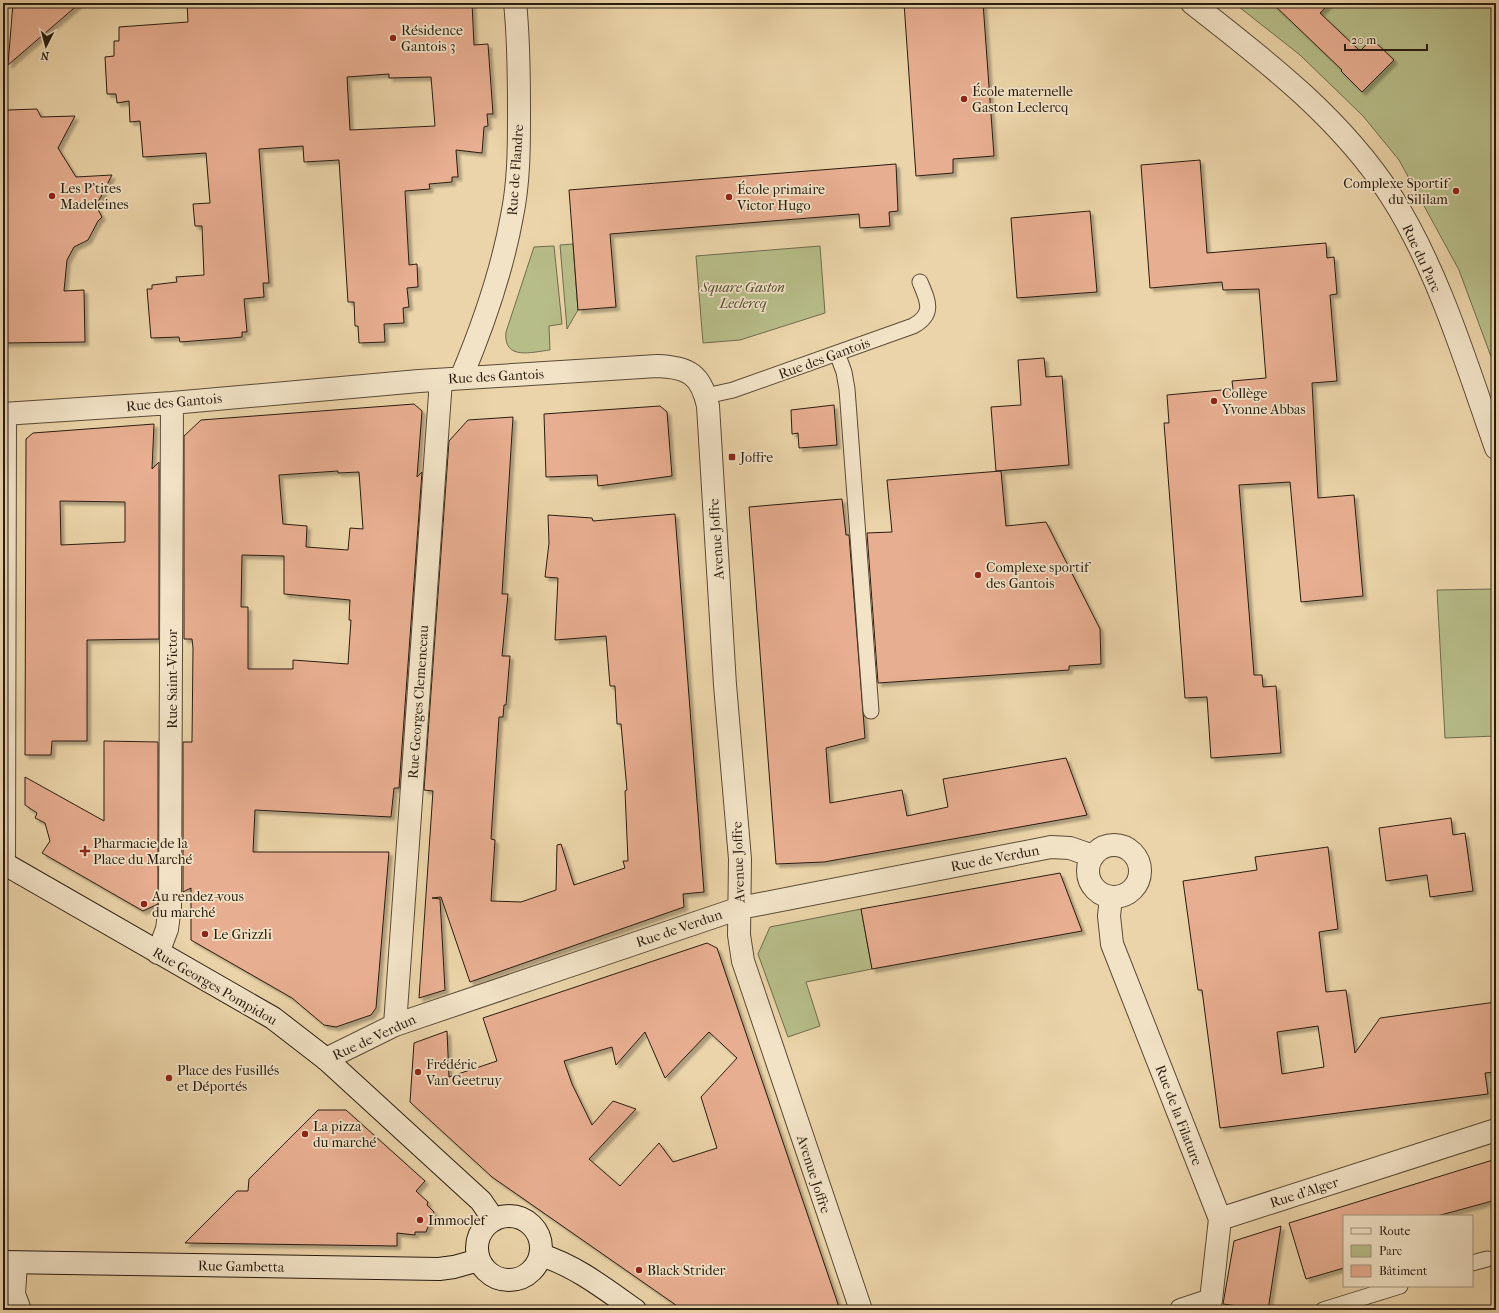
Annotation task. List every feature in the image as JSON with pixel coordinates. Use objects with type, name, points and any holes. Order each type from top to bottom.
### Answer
[{"type":"street","name":"Rue de Flandre","points":[[451,379],[473,350],[497,278],[514,206],[518,167],[519,113],[518,25],[515,3]]},
{"type":"street","name":"Rue du Parc","points":[[1192,3],[1257,54],[1309,99],[1367,162],[1392,197],[1415,239],[1435,282],[1496,448]]},
{"type":"street","name":"Rue des Gantois","points":[[4,414],[172,403],[451,379],[669,366],[678,367],[693,374],[699,381],[706,396]]},
{"type":"street","name":"Rue Georges Clemenceau","points":[[394,1025],[451,379]]},
{"type":"street","name":"Avenue Joffre","points":[[706,396],[708,406],[725,685],[740,859],[739,935],[743,961],[861,1310]]},
{"type":"street","name":"Rue Saint-Victor","points":[[158,953],[167,929],[170,906],[172,403]]},
{"type":"street","points":[[3,863],[5,808],[4,414]]},
{"type":"street","points":[[1116,845],[1128,849],[1133,853],[1139,864],[1140,876],[1134,888],[1124,895],[1111,897],[1097,890],[1090,881],[1089,866],[1093,856],[1103,847],[1116,845]]},
{"type":"street","name":"Rue de Verdun","points":[[326,1060],[394,1025],[740,908],[1051,847],[1070,848],[1093,856]]},
{"type":"street","name":"Rue Georges Pompidou","points":[[3,863],[273,1018],[326,1060],[481,1201],[494,1220]]},
{"type":"street","name":"Rue de la Filature","points":[[1111,897],[1109,916],[1110,936],[1220,1219]]},
{"type":"street","name":"Rue d'Alger","points":[[1220,1219],[1496,1130]]},
{"type":"street","points":[[503,1216],[521,1218],[536,1228],[542,1246],[542,1255],[538,1265],[531,1273],[512,1281],[502,1280],[492,1276],[484,1269],[479,1260],[477,1248],[479,1237],[485,1227],[494,1220],[503,1216]]},
{"type":"street","points":[[1180,1310],[1210,1305],[1220,1219]]},
{"type":"street","points":[[542,1255],[561,1261],[573,1268],[635,1310]]},
{"type":"street","name":"Rue Gambetta","points":[[9,1263],[439,1269],[454,1267],[479,1260]]},
{"type":"street","points":[[9,1263],[14,1294],[20,1310]]},
{"type":"lane","name":"Rue des Gantois","points":[[706,396],[733,390],[913,326],[923,320],[928,307],[920,282]]},
{"type":"lane","points":[[837,354],[844,372],[847,389],[871,711]]},
{"type":"lane","points":[[1473,1263],[1487,1259]]},
{"type":"lane","points":[[1323,1310],[1397,1287]]},
{"type":"green space","name":"Complexe Sportif du Sililam","points":[[1234,3],[1496,3],[1496,370],[1459,270],[1399,160],[1363,116],[1300,55]]},
{"type":"green space","points":[[573,244],[578,310],[567,329],[560,245]]},
{"type":"green space","points":[[554,246],[562,324],[549,326],[550,350],[527,353],[514,351],[509,347],[506,341],[506,332],[534,247]]},
{"type":"green space","name":"Square Gaston Leclercq","points":[[820,246],[825,313],[740,340],[703,343],[696,256]]},
{"type":"green space","points":[[1496,589],[1496,736],[1445,738],[1437,590]]},
{"type":"green space","points":[[861,909],[872,969],[806,982],[820,1026],[788,1037],[758,954],[770,927]]},
{"type":"building","points":[[13,3],[80,3],[8,65]]},
{"type":"building","points":[[187,3],[472,3],[474,45],[488,44],[493,114],[487,114],[488,126],[484,127],[482,153],[456,150],[458,177],[452,177],[452,182],[429,184],[430,189],[405,191],[409,265],[417,264],[418,287],[407,288],[409,307],[403,308],[404,323],[384,324],[385,342],[359,343],[358,326],[355,326],[354,302],[348,302],[339,160],[304,162],[303,146],[259,149],[269,283],[263,283],[264,297],[244,299],[247,332],[242,332],[242,337],[180,342],[179,337],[151,338],[147,289],[152,289],[152,285],[177,282],[176,277],[204,275],[202,226],[195,226],[193,204],[210,203],[206,153],[143,157],[140,121],[130,122],[129,101],[117,103],[116,94],[107,94],[105,57],[114,56],[114,41],[119,41],[119,27],[188,22]],"holes":[[[389,74],[389,78],[431,77],[435,126],[350,130],[347,77]]]},
{"type":"building","points":[[904,3],[983,3],[994,156],[953,159],[953,173],[916,176]]},
{"type":"building","points":[[1272,3],[1330,3],[1320,13],[1360,51],[1372,39],[1394,60],[1362,92],[1341,71],[1342,70]]},
{"type":"building","name":"Les P'tites Madeleines","points":[[37,109],[41,117],[75,116],[58,148],[76,177],[112,175],[96,206],[102,217],[98,221],[88,240],[74,247],[67,260],[64,291],[84,290],[85,342],[3,343],[3,120],[8,110]]},
{"type":"building","points":[[1200,160],[1207,253],[1326,243],[1327,258],[1334,257],[1337,294],[1330,295],[1337,381],[1312,383],[1318,498],[1354,495],[1363,596],[1301,602],[1290,482],[1239,485],[1254,675],[1262,675],[1263,687],[1276,686],[1281,753],[1211,758],[1207,697],[1185,698],[1164,423],[1169,423],[1167,395],[1233,389],[1232,381],[1266,378],[1259,289],[1223,290],[1222,282],[1150,288],[1141,165]]},
{"type":"building","points":[[896,164],[898,211],[889,212],[890,226],[860,228],[859,214],[610,234],[616,307],[578,310],[569,190]]},
{"type":"building","points":[[1090,211],[1097,292],[1017,298],[1011,218]]},
{"type":"building","points":[[1044,358],[1046,377],[1062,376],[1069,465],[996,471],[991,407],[1021,405],[1018,360]]},
{"type":"building","points":[[414,404],[422,411],[417,477],[422,472],[399,788],[394,788],[391,817],[255,810],[253,852],[389,852],[376,1008],[371,1015],[336,1027],[324,1025],[292,998],[191,940],[191,888],[183,892],[183,742],[192,742],[193,648],[192,639],[184,639],[184,436],[201,420]],"holes":[[[338,471],[338,473],[359,472],[363,529],[350,528],[348,550],[306,547],[307,526],[283,524],[279,475]],[[242,555],[284,556],[284,594],[350,600],[349,620],[351,620],[348,664],[293,660],[293,669],[248,669],[248,607],[241,607]]]},
{"type":"building","points":[[834,405],[837,445],[799,448],[798,433],[792,434],[791,410]]},
{"type":"building","points":[[660,406],[667,412],[672,476],[598,486],[597,475],[546,477],[544,414]]},
{"type":"building","points":[[513,417],[502,594],[508,594],[502,656],[510,656],[506,705],[504,705],[503,717],[499,717],[491,839],[495,840],[491,901],[521,902],[556,890],[557,845],[561,844],[574,885],[625,868],[623,861],[628,861],[625,791],[627,790],[621,724],[617,724],[615,686],[610,686],[606,636],[555,640],[558,578],[545,577],[549,543],[548,515],[592,518],[593,521],[675,514],[704,892],[683,894],[684,907],[470,982],[441,897],[432,898],[440,899],[445,990],[419,998],[433,791],[424,790],[449,441],[468,420]]},
{"type":"building","points":[[154,424],[152,469],[159,462],[159,639],[87,640],[87,741],[52,741],[51,755],[25,755],[26,439],[33,433]],"holes":[[[60,501],[125,502],[125,542],[61,545]]]},
{"type":"building","name":"Complexe sportif des Gantois","points":[[1001,471],[1006,526],[1046,522],[1100,629],[1101,664],[1069,666],[1069,670],[878,683],[867,533],[892,532],[887,480]]},
{"type":"building","points":[[842,499],[846,535],[849,535],[865,738],[826,748],[830,803],[902,790],[907,816],[948,807],[943,779],[1066,758],[1087,815],[824,862],[776,864],[749,507]]},
{"type":"building","points":[[104,741],[158,742],[158,904],[143,911],[42,853],[50,841],[45,823],[35,818],[37,813],[25,805],[25,777],[104,821]]},
{"type":"building","points":[[1451,818],[1453,835],[1465,833],[1473,891],[1430,897],[1427,875],[1386,881],[1379,828]]},
{"type":"building","points":[[1328,847],[1338,929],[1319,932],[1326,992],[1346,990],[1355,1053],[1380,1018],[1496,1002],[1496,1072],[1485,1073],[1488,1094],[1220,1128],[1202,990],[1198,990],[1183,881],[1257,870],[1255,857]],"holes":[[[1318,1026],[1324,1067],[1282,1074],[1277,1032]]]},
{"type":"building","points":[[1060,873],[1082,931],[872,969],[861,909]]},
{"type":"building","points":[[707,943],[717,948],[840,1310],[683,1310],[492,1177],[410,1102],[414,1043],[447,1031],[449,1077],[497,1061],[483,1018]],"holes":[[[645,1032],[665,1078],[709,1032],[737,1058],[701,1097],[717,1148],[673,1162],[659,1143],[620,1186],[589,1159],[636,1109],[613,1101],[592,1125],[572,1084],[564,1061],[612,1047],[616,1065]]]},
{"type":"building","points":[[318,1110],[346,1110],[425,1181],[416,1191],[428,1202],[427,1205],[434,1212],[426,1232],[415,1232],[415,1235],[397,1233],[397,1246],[185,1243],[237,1191],[248,1191],[249,1179]]},
{"type":"building","points":[[1496,1159],[1496,1200],[1441,1215],[1343,1215],[1343,1268],[1306,1279],[1289,1223]]},
{"type":"building","points":[[1281,1226],[1268,1310],[1223,1304],[1234,1241]]},
{"type":"place","name":"Résidence Gantois 3","points":[[393,38]]},
{"type":"place","name":"École maternelle Gaston Leclercq","points":[[964,99]]},
{"type":"place","name":"Complexe Sportif du Sililam","points":[[1456,191]]},
{"type":"place","name":"Les P'tites Madeleines","points":[[52,196]]},
{"type":"place","name":"École primaire Victor Hugo","points":[[729,197]]},
{"type":"place","name":"Collège Yvonne Abbas","points":[[1214,401]]},
{"type":"place","name":"Joffre","points":[[732,457]]},
{"type":"place","name":"Complexe sportif des Gantois","points":[[978,575]]},
{"type":"place","name":"Pharmacie de la Place du Marché","points":[[85,851]]},
{"type":"place","name":"Au rendez-vous du marché","points":[[144,904]]},
{"type":"place","name":"Le Grizzli","points":[[205,934]]},
{"type":"place","name":"Frédéric Van Geetruy","points":[[418,1072]]},
{"type":"place","name":"Place des Fusillés et Déportés","points":[[169,1078]]},
{"type":"place","name":"La pizza du marché","points":[[305,1134]]},
{"type":"place","name":"Immoclef","points":[[420,1220]]},
{"type":"place","name":"Black Strider","points":[[639,1270]]}]
